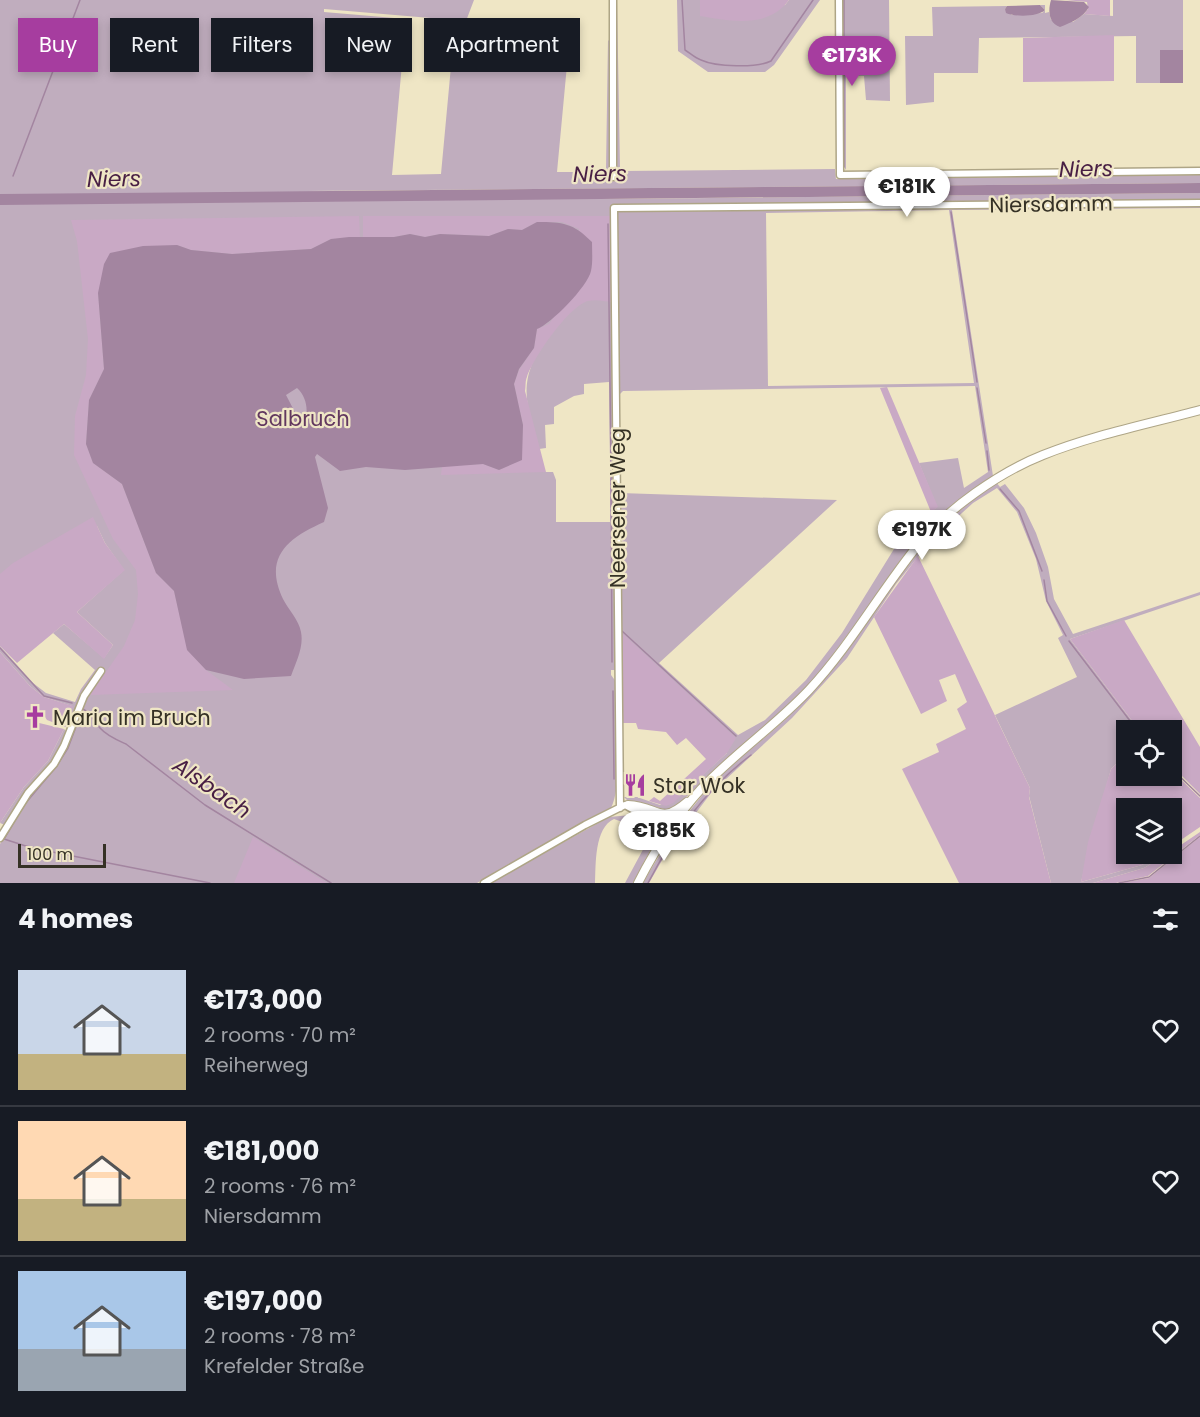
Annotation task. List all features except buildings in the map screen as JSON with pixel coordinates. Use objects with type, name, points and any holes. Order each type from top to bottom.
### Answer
[{"type":"main road","points":[[624,806],[643,806],[663,815],[674,813],[782,718],[810,689],[830,667],[920,543],[956,508],[999,478],[1041,456],[1086,441],[1200,410]]},
{"type":"main road","points":[[638,883],[670,830],[701,789]]},
{"type":"street","points":[[613,0],[613,177]]},
{"type":"street","points":[[839,0],[840,175],[1200,171]]},
{"type":"street","name":"Niersdamm","points":[[614,208],[1200,203]]},
{"type":"street","name":"Neersener Weg","points":[[614,208],[624,806]]},
{"type":"street","points":[[0,838],[28,793],[54,764],[64,746],[84,696],[101,671]]},
{"type":"street","points":[[484,883],[519,861],[624,806],[670,830]]},
{"type":"green space","name":"Salbruch","points":[[0,0],[474,0],[467,18],[430,18],[324,9],[324,12],[394,18],[325,18],[325,72],[401,72],[392,175],[441,174],[450,72],[566,72],[557,172],[604,172],[606,169],[608,40],[611,43],[610,171],[615,171],[617,0],[620,168],[623,171],[835,169],[836,179],[1200,175],[1200,183],[307,191],[606,199],[1200,193],[1200,208],[952,210],[993,476],[949,508],[915,543],[812,683],[772,723],[679,804],[668,810],[627,800],[624,797],[637,797],[660,805],[688,788],[727,753],[621,633],[615,464],[610,467],[609,382],[584,384],[584,394],[574,396],[554,407],[554,424],[545,425],[546,448],[539,449],[527,395],[529,373],[533,362],[525,378],[524,392],[542,472],[553,472],[556,480],[556,522],[610,522],[610,470],[613,470],[615,475],[617,665],[615,670],[611,670],[611,675],[617,683],[619,765],[611,808],[477,883],[0,883],[0,844],[31,793],[55,766],[65,750],[80,710],[69,726],[65,727],[72,706],[44,697],[30,686],[0,652],[0,646],[33,683],[46,693],[75,702],[81,689],[95,670],[53,633],[64,624],[104,658],[113,645],[77,612],[124,570],[105,543],[97,526],[0,609]],"holes":[[[949,210],[974,383],[768,386],[766,213]],[[975,386],[988,472],[964,488],[958,458],[919,463],[937,507],[914,525],[894,549],[842,633],[806,680],[765,720],[738,735],[659,663],[837,500],[620,493],[619,395],[623,391]]]},
{"type":"green space","points":[[677,0],[700,0],[700,16],[785,5],[789,0],[820,0],[774,65],[765,72],[708,72],[678,51]]},
{"type":"green space","points":[[842,0],[889,0],[890,101],[866,100],[864,76],[846,75],[846,170],[842,163]]},
{"type":"green space","points":[[1113,0],[1183,0],[1183,50],[1160,50],[1160,83],[1136,83],[1136,36],[979,38],[978,73],[934,73],[934,102],[906,105],[905,36],[933,36],[932,7],[1007,6],[1005,9],[1012,15],[1042,13],[1045,10],[1045,13],[1049,12],[1051,20],[1073,22],[1084,14],[1113,16]]},
{"type":"green space","points":[[996,482],[1000,487],[1005,484],[1024,508],[1036,533],[1048,567],[1054,599],[1073,634],[1200,592],[1200,595],[1070,639],[1131,720],[1116,720],[1116,764],[1111,769],[1081,882],[1151,864],[1093,883],[1051,883],[1029,796],[1030,788],[995,715],[1077,677],[1058,638],[1063,635],[1046,601],[1036,559],[1017,512],[997,488],[973,503],[930,542],[896,584],[847,658],[792,718],[711,793],[668,850],[649,883],[643,883],[670,839],[700,798],[724,773],[808,697],[839,659],[910,559],[950,516]]},
{"type":"green space","points":[[64,729],[67,732],[62,745],[47,769],[5,825],[0,823],[24,787],[48,761]]},
{"type":"green space","points":[[631,815],[644,820],[656,830],[652,847],[633,883],[625,883],[646,840],[628,824],[614,819],[607,824],[599,838],[595,883],[490,883],[609,817]]},
{"type":"shaded area","points":[[700,0],[789,0],[780,9],[760,19],[736,21],[700,16]]},
{"type":"shaded area","points":[[1051,0],[1084,2],[1089,7],[1080,17],[1060,27],[1053,22],[1050,16]]},
{"type":"shaded area","points":[[1065,0],[1110,0],[1110,16],[1084,14],[1088,9],[1087,2]]},
{"type":"shaded area","points":[[1040,5],[1045,10],[1032,15],[1010,14],[1006,13],[1005,9],[1007,6]]},
{"type":"shaded area","points":[[1114,35],[1114,81],[1023,82],[1023,38]]},
{"type":"shaded area","points":[[1160,50],[1183,50],[1183,83],[1160,83]]},
{"type":"shaded area","points":[[1200,183],[1200,193],[0,205],[0,194]]},
{"type":"shaded area","points":[[359,216],[360,238],[331,239],[311,249],[232,254],[191,250],[177,245],[98,293],[104,369],[89,400],[86,444],[93,463],[122,484],[156,573],[174,591],[188,650],[206,670],[233,690],[90,695],[124,646],[135,620],[138,594],[136,570],[113,539],[74,455],[75,416],[86,375],[88,339],[77,241],[71,220]]},
{"type":"shaded area","points":[[363,216],[611,216],[611,302],[588,301],[571,312],[544,346],[526,379],[525,391],[546,472],[441,475],[442,466],[483,464],[499,470],[521,460],[523,425],[514,384],[519,370],[534,348],[537,329],[549,324],[555,315],[579,229],[562,222],[537,222],[522,230],[508,229],[489,236],[440,234],[425,237],[410,234],[363,238]]},
{"type":"shaded area","points":[[537,222],[554,222],[573,227],[592,242],[592,257],[591,271],[583,286],[559,312],[537,329],[534,348],[519,369],[514,384],[523,425],[522,460],[499,470],[483,464],[405,470],[366,467],[340,471],[317,454],[315,457],[328,508],[324,522],[290,542],[282,551],[276,572],[283,599],[296,619],[302,638],[291,676],[244,679],[206,670],[187,650],[174,591],[156,573],[122,484],[93,463],[86,444],[89,400],[104,369],[98,293],[104,264],[110,253],[143,246],[177,245],[191,250],[232,254],[311,249],[331,239],[349,237],[394,237],[410,234],[425,237],[440,234],[489,236],[508,229],[522,230]],"holes":[[[297,388],[306,405],[304,424],[301,424],[286,395]]]},
{"type":"shaded area","points":[[887,387],[938,507],[931,512],[880,388]]},
{"type":"shaded area","points":[[93,517],[105,543],[125,570],[77,612],[113,645],[104,659],[64,624],[17,663],[0,646],[0,574],[13,563]]},
{"type":"shaded area","points":[[918,556],[1030,788],[1029,797],[1051,883],[959,883],[902,769],[939,752],[936,744],[966,729],[957,709],[967,702],[955,674],[939,680],[947,701],[921,714],[874,617]]},
{"type":"shaded area","points":[[1124,620],[1200,747],[1200,794],[1182,776],[1182,720],[1131,720],[1070,639]]},
{"type":"shaded area","points":[[621,632],[736,738],[727,753],[673,803],[666,806],[649,801],[654,797],[660,801],[706,759],[686,738],[677,745],[666,732],[638,729],[636,723],[622,723]]},
{"type":"shaded area","points":[[0,652],[30,686],[44,697],[73,706],[65,727],[47,720],[43,714],[35,711],[31,721],[64,729],[48,761],[24,787],[0,823]]},
{"type":"shaded area","points":[[1116,764],[1116,786],[1182,786],[1182,781],[1200,798],[1200,827],[1182,839],[1182,798],[1116,798],[1116,864],[1144,864],[1081,882],[1088,842],[1111,769]]},
{"type":"shaded area","points":[[1200,832],[1200,835],[1182,849],[1182,844]]},
{"type":"shaded area","points":[[253,837],[327,883],[234,883]]},
{"type":"shaded area","points":[[1200,837],[1200,883],[1122,883],[1149,878],[1166,864],[1182,864],[1182,851]]},
{"type":"shaded area","points":[[1151,864],[1163,864],[1148,876],[1116,883],[1093,883]]},
{"type":"waterway","points":[[13,176],[80,0]]},
{"type":"waterway","points":[[682,0],[685,50],[708,62],[736,66],[756,65],[771,61],[813,0]]},
{"type":"waterway","points":[[844,0],[844,167]]},
{"type":"waterway","points":[[951,212],[977,382]]},
{"type":"waterway","points":[[608,224],[611,465]]},
{"type":"waterway","points":[[977,388],[986,443]]},
{"type":"waterway","points":[[987,451],[989,470]]},
{"type":"waterway","points":[[611,472],[612,662]]},
{"type":"waterway","points":[[1000,489],[1019,511],[1042,571]]},
{"type":"waterway","points":[[1044,580],[1047,601],[1066,636]]},
{"type":"waterway","points":[[622,631],[736,736]]},
{"type":"waterway","points":[[1069,641],[1129,720]]},
{"type":"waterway","name":"Alsbach","points":[[0,648],[44,696],[72,703]]},
{"type":"waterway","points":[[613,691],[614,779]]},
{"type":"waterway","points":[[24,805],[56,767],[68,748],[83,708]]},
{"type":"waterway","name":"Alsbach","points":[[83,709],[112,738],[126,744],[205,805],[331,883]]},
{"type":"waterway","points":[[648,883],[668,847],[692,813],[720,782],[751,755]]},
{"type":"waterway","points":[[1182,779],[1200,796]]},
{"type":"waterway","points":[[17,817],[4,839],[32,848],[210,883]]},
{"type":"waterway","points":[[1119,883],[1149,877],[1200,836]]},
{"type":"place","name":"Maria im Bruch","points":[[35,717]]},
{"type":"place","name":"Star Wok","points":[[635,785]]},
{"type":"water label","name":"Niers","points":[[1086,169]]},
{"type":"water label","name":"Niers","points":[[600,174]]},
{"type":"water label","name":"Niers","points":[[114,179]]}]
